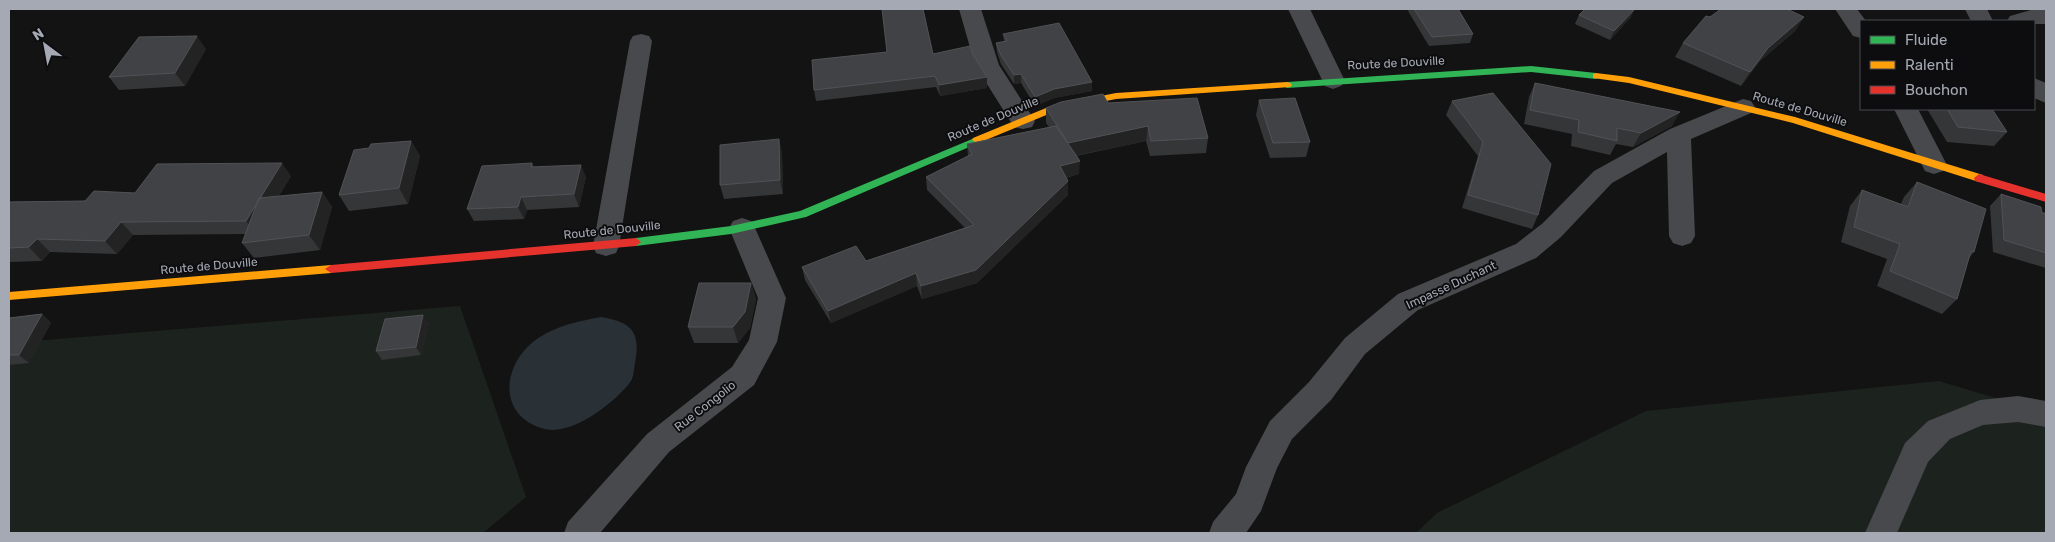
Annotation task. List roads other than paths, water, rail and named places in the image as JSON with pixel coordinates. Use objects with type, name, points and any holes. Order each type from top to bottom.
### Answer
[{"type":"main road","name":"Route de Douville","points":[[9,296],[606,246],[742,228],[802,214],[1054,108],[1116,96],[1532,69],[1628,80],[1795,120],[1934,165],[2046,198]]},
{"type":"street","points":[[970,9],[988,66],[1023,121]]},
{"type":"street","points":[[1299,9],[1333,81]]},
{"type":"street","points":[[1846,9],[1860,30]]},
{"type":"street","points":[[2021,20],[2031,17],[2046,17]]},
{"type":"street","points":[[606,246],[641,41]]},
{"type":"street","points":[[2035,87],[2046,95]]},
{"type":"street","name":"Impasse Duchant","points":[[1224,533],[1230,529],[1250,501],[1262,467],[1281,430],[1320,391],[1356,346],[1408,302],[1526,251],[1552,230],[1603,177],[1679,136],[1743,107]]},
{"type":"street","points":[[1906,110],[1934,165]]},
{"type":"street","points":[[1679,136],[1682,236]]},
{"type":"street","name":"Rue Congolio","points":[[580,533],[658,442],[743,376],[763,342],[772,298],[742,228]]},
{"type":"street","points":[[1881,533],[1916,453],[1940,430],[1980,413],[2018,409],[2046,414]]}]
